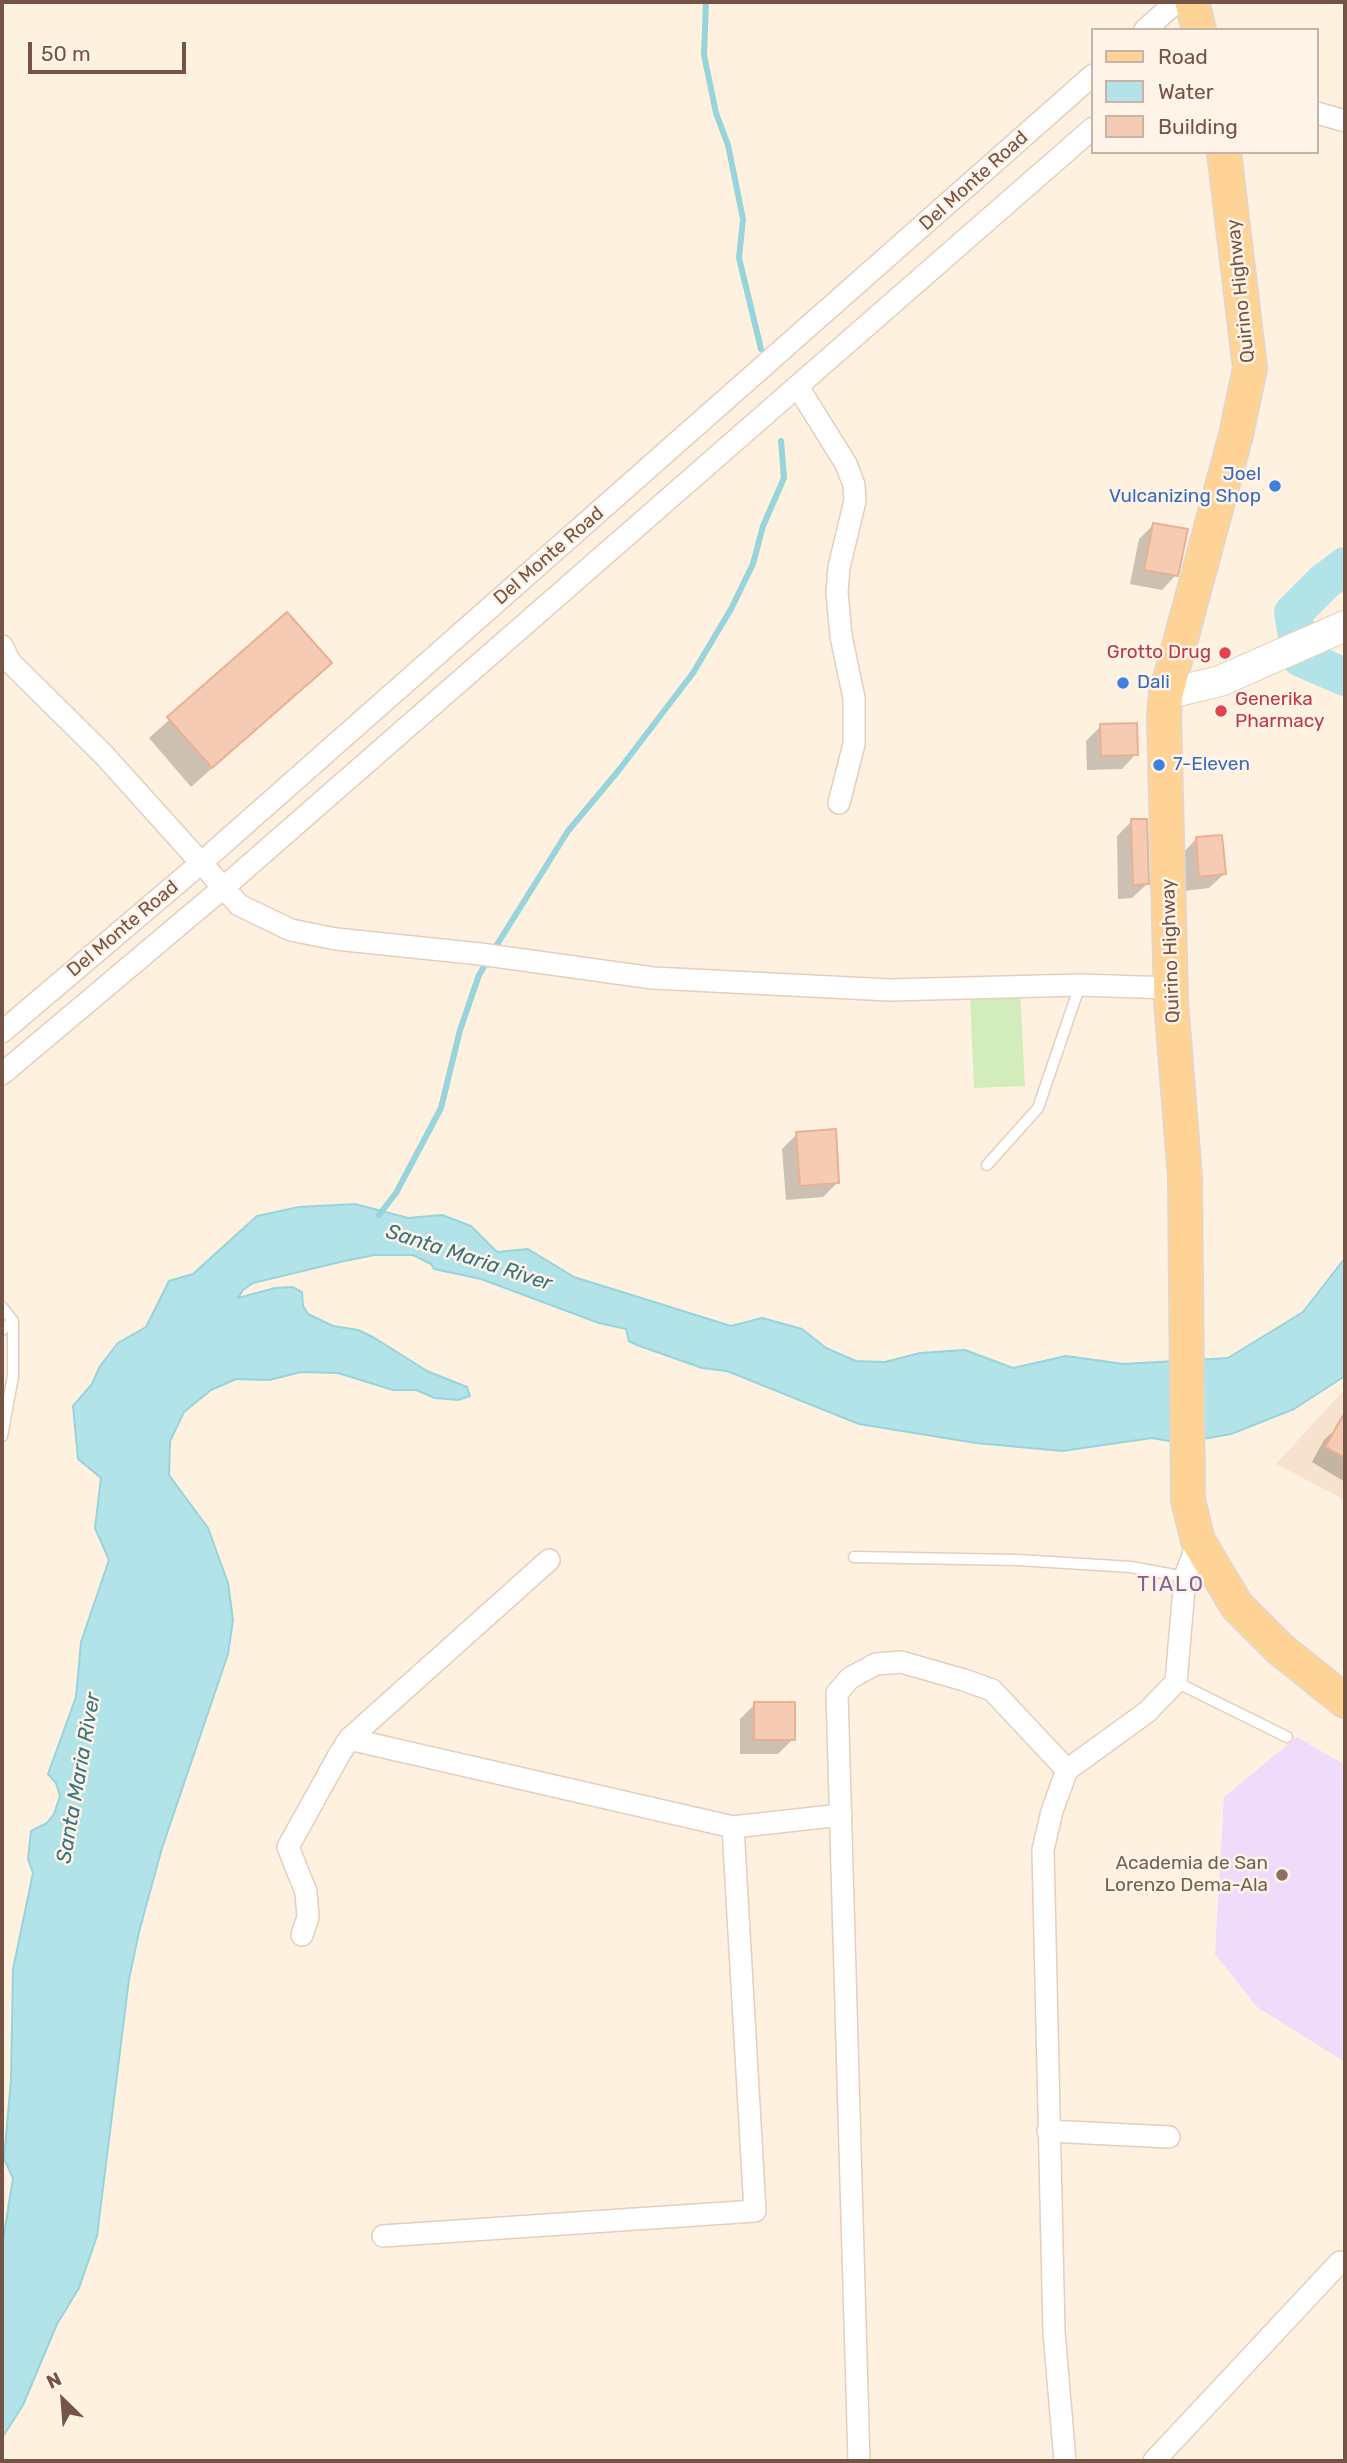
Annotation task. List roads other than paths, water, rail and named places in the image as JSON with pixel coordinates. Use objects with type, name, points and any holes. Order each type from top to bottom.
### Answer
[{"type":"main road","points":[[1192,2],[1198,28]]},
{"type":"main road","name":"Quirino Highway","points":[[1224,154],[1250,368],[1236,435],[1166,694],[1171,988],[1185,1178],[1188,1500],[1198,1541],[1237,1606],[1280,1649],[1345,1701]]},
{"type":"street","points":[[1147,28],[1176,2]]},
{"type":"street","name":"Del Monte Road","points":[[2,1032],[201,863],[1092,76]]},
{"type":"street","points":[[1319,114],[1345,121]]},
{"type":"street","name":"Del Monte Road","points":[[2,1074],[223,888],[1092,129]]},
{"type":"street","points":[[871,273],[896,301]]},
{"type":"street","points":[[798,387],[846,464],[854,485],[855,501],[839,567],[837,592],[841,636],[854,698],[854,744],[839,803]]},
{"type":"street","points":[[1166,694],[1220,681],[1345,626]]},
{"type":"street","points":[[2,646],[10,662],[104,755],[223,888],[248,911],[291,930],[337,939],[489,955],[653,978],[890,990],[1080,985],[1171,988]]},
{"type":"street","points":[[1065,2461],[1054,2332],[1043,1850],[1052,1811],[1067,1770],[1147,1712],[1176,1682],[1185,1577],[1198,1541]]},
{"type":"street","points":[[302,1935],[308,1917],[306,1892],[290,1855],[289,1839],[349,1739],[550,1560]]},
{"type":"street","points":[[859,2461],[837,1693],[850,1678],[876,1664],[901,1662],[992,1690],[1067,1770]]},
{"type":"street","points":[[349,1739],[733,1827],[841,1815]]},
{"type":"street","points":[[383,2236],[755,2211],[733,1827]]},
{"type":"street","points":[[1048,2131],[1170,2137]]},
{"type":"street","points":[[1154,2461],[1340,2262]]},
{"type":"lane","points":[[986,1165],[1038,1108],[1080,985]]},
{"type":"lane","points":[[2,1307],[13,1321],[13,1376],[2,1436]]},
{"type":"lane","points":[[2,1330],[13,1321]]},
{"type":"lane","points":[[854,1556],[1106,1566],[1185,1577]]},
{"type":"lane","points":[[1176,1682],[1287,1737]]},
{"type":"water","name":"Santa Maria River","points":[[355,1204],[408,1218],[442,1215],[471,1226],[497,1252],[528,1249],[574,1277],[731,1326],[762,1318],[802,1329],[826,1348],[856,1361],[885,1362],[920,1353],[965,1350],[1013,1368],[1066,1356],[1124,1364],[1228,1358],[1303,1312],[1345,1258],[1345,1376],[1294,1409],[1231,1434],[1180,1443],[1152,1438],[1062,1451],[976,1443],[859,1424],[727,1371],[702,1368],[637,1345],[629,1341],[626,1329],[599,1323],[481,1279],[434,1269],[431,1264],[413,1255],[374,1255],[340,1262],[253,1283],[243,1290],[238,1298],[275,1288],[293,1287],[302,1292],[303,1306],[308,1314],[333,1326],[358,1330],[373,1337],[427,1371],[467,1387],[470,1396],[458,1400],[435,1398],[416,1390],[393,1390],[338,1373],[301,1372],[269,1380],[236,1379],[211,1390],[184,1412],[170,1441],[169,1475],[208,1528],[228,1583],[233,1620],[228,1654],[162,1848],[139,1932],[129,1979],[97,2236],[79,2288],[57,2324],[23,2405],[2,2438],[2,2247],[13,2178],[4,2159],[11,2080],[13,1969],[33,1873],[28,1859],[31,1831],[47,1823],[54,1814],[60,1796],[56,1783],[48,1774],[76,1697],[81,1642],[109,1560],[95,1528],[101,1478],[78,1459],[73,1406],[92,1384],[100,1366],[118,1343],[146,1327],[169,1281],[193,1274],[257,1216],[299,1207]]},
{"type":"waterway","points":[[706,2],[704,55],[716,113],[728,145],[743,219],[739,258],[761,349]]},
{"type":"waterway","points":[[493,951],[568,831],[619,770],[693,673],[731,609],[753,564],[763,526],[784,478],[781,441]]},
{"type":"waterway","points":[[1345,566],[1324,582],[1293,613],[1301,658],[1345,677]]},
{"type":"waterway","points":[[379,1215],[396,1193],[441,1108],[460,1030],[479,975],[488,960]]},
{"type":"place","name":"Joel Vulcanizing Shop","points":[[1275,486]]},
{"type":"place","name":"Grotto Drug","points":[[1225,653]]},
{"type":"place","name":"Dali","points":[[1123,683]]},
{"type":"place","name":"Generika Pharmacy","points":[[1221,711]]},
{"type":"place","name":"7-Eleven","points":[[1159,765]]},
{"type":"place","name":"Academia de San Lorenzo Dema-Ala","points":[[1282,1875]]},
{"type":"district","name":"TIALO","points":[[1171,1585]]}]
